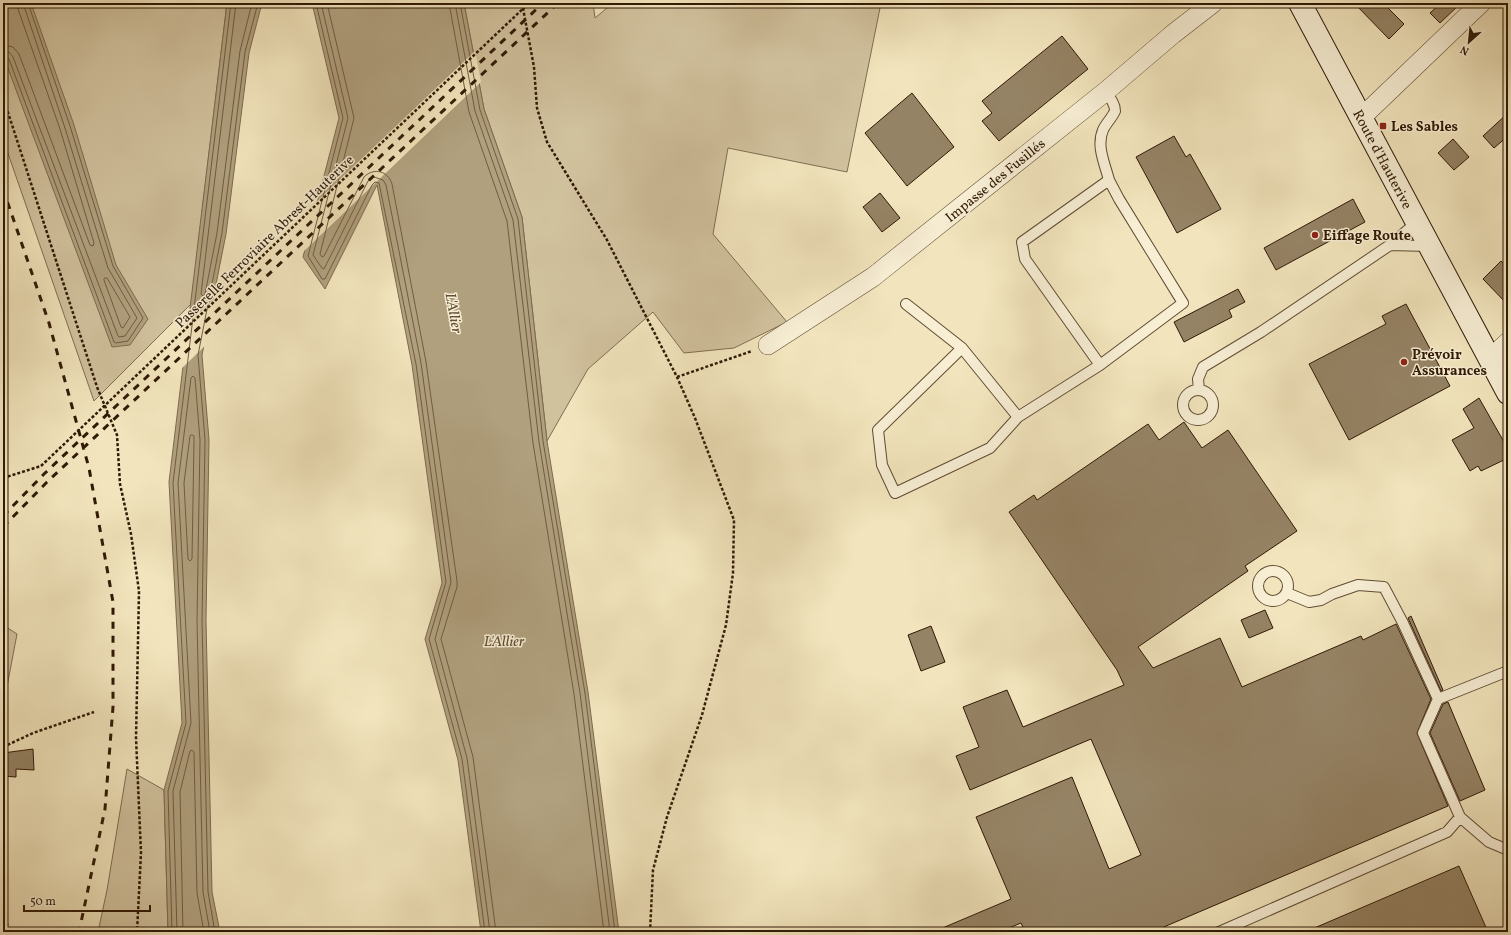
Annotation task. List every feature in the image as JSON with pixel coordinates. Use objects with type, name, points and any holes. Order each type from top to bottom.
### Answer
[{"type":"main road","name":"Route d'Hauterive","points":[[1300,3],[1489,360],[1505,387]]},
{"type":"street","name":"Impasse des Fusillés","points":[[768,345],[873,277],[1105,92],[1173,34],[1213,3]]},
{"type":"street","points":[[1360,118],[1481,3]]},
{"type":"street","points":[[1489,360],[1508,342]]},
{"type":"lane","points":[[962,348],[878,430],[882,465],[896,493],[990,448],[1018,417],[1100,365],[1183,303],[1119,199],[1109,180],[1100,146],[1103,130],[1115,111],[1115,107],[1105,92]]},
{"type":"lane","points":[[1100,365],[1025,259],[1022,242],[1109,180]]},
{"type":"lane","points":[[1199,390],[1198,379],[1203,367],[1261,332],[1390,245],[1417,222]]},
{"type":"lane","points":[[1390,245],[1430,246]]},
{"type":"lane","points":[[906,304],[962,348],[1018,417]]},
{"type":"lane","points":[[1287,593],[1309,602],[1321,600],[1358,585],[1384,587],[1403,623],[1438,699]]},
{"type":"lane","points":[[1508,671],[1438,699],[1423,733],[1460,817],[1489,842],[1508,850]]},
{"type":"lane","points":[[1219,932],[1447,832],[1460,817]]},
{"type":"path","points":[[522,3],[534,67],[537,108],[547,142],[607,240],[677,377],[695,418],[734,520],[734,573],[726,625],[702,715],[667,817],[653,870],[650,932]]},
{"type":"path","name":"Passerelle Ferroviaire Abrest-Hauterive","points":[[3,478],[41,466],[529,3]]},
{"type":"path","points":[[3,98],[97,387],[117,435],[120,484],[131,534],[140,591],[136,738],[141,853],[137,932]]},
{"type":"path","points":[[677,377],[768,345]]},
{"type":"path","points":[[3,747],[33,733],[94,712]]},
{"type":"path","points":[[3,908],[9,932]]},
{"type":"shaded area","points":[[3,3],[227,3],[191,304],[94,401],[3,139]]},
{"type":"shaded area","points":[[464,3],[593,3],[595,18],[613,3],[881,3],[847,172],[728,148],[713,234],[787,322],[734,348],[684,353],[653,312],[588,369],[547,441],[522,217],[484,109]]},
{"type":"shaded area","points":[[3,625],[17,634],[6,692],[3,742]]},
{"type":"shaded area","points":[[127,769],[164,790],[168,932],[98,932],[107,890]]},
{"type":"water","points":[[3,3],[31,3],[74,125],[116,265],[148,319],[130,345],[112,347],[3,55]]},
{"type":"water","points":[[227,3],[262,3],[249,53],[226,234],[202,355],[209,440],[206,620],[212,892],[220,932],[168,932],[164,790],[182,723],[169,482]]},
{"type":"water","name":"L'Allier","points":[[312,3],[464,3],[484,109],[522,217],[547,441],[588,692],[619,932],[481,932],[458,760],[425,639],[442,583],[412,365],[377,185],[325,289],[303,257],[339,118]]},
{"type":"pier","points":[[475,51],[481,82],[302,253],[315,203]]},
{"type":"pier","points":[[216,297],[206,345],[181,369],[186,325]]},
{"type":"building","points":[[1354,3],[1383,3],[1404,24],[1389,39]]},
{"type":"building","points":[[1441,3],[1461,3],[1440,23],[1430,13]]},
{"type":"building","points":[[1062,36],[1088,69],[999,141],[982,121],[992,113],[982,101]]},
{"type":"building","points":[[912,93],[954,147],[907,186],[865,133]]},
{"type":"building","points":[[1508,113],[1508,136],[1494,148],[1483,136]]},
{"type":"building","points":[[1174,136],[1186,157],[1190,154],[1221,209],[1177,233],[1136,157]]},
{"type":"building","points":[[1453,139],[1469,157],[1454,170],[1438,153]]},
{"type":"building","points":[[880,193],[900,218],[882,232],[863,207]]},
{"type":"building","name":"Eiffage Route","points":[[1353,199],[1365,222],[1276,270],[1264,248]]},
{"type":"building","points":[[1501,261],[1508,268],[1508,305],[1483,279]]},
{"type":"building","points":[[1238,289],[1245,302],[1229,310],[1232,317],[1184,342],[1174,322]]},
{"type":"building","points":[[1406,304],[1450,386],[1349,440],[1309,364],[1386,324],[1382,316]]},
{"type":"building","points":[[1479,398],[1508,449],[1508,458],[1481,471],[1478,466],[1470,471],[1452,440],[1474,428],[1463,409]]},
{"type":"building","points":[[1184,422],[1202,448],[1228,430],[1297,531],[1245,566],[1248,571],[1138,647],[1153,668],[1220,638],[1242,687],[1361,636],[1363,640],[1396,624],[1431,699],[1417,733],[1448,806],[1152,932],[1025,932],[1021,923],[999,932],[933,932],[1011,899],[976,817],[1072,777],[1109,869],[1141,855],[1091,739],[970,790],[956,756],[979,747],[963,707],[1007,690],[1023,727],[1124,685],[1117,670],[1009,512],[1034,495],[1037,500],[1148,424],[1159,440]]},
{"type":"building","points":[[1265,610],[1273,628],[1249,638],[1241,620]]},
{"type":"building","points":[[1411,616],[1443,690],[1441,691],[1408,618]]},
{"type":"building","points":[[931,626],[945,662],[921,671],[908,635]]},
{"type":"building","points":[[1448,702],[1485,790],[1460,801],[1430,733],[1443,704]]},
{"type":"building","points":[[33,749],[34,770],[16,769],[16,777],[3,776],[3,753]]},
{"type":"building","points":[[1459,866],[1488,932],[1305,932]]},
{"type":"railway","points":[[3,516],[44,474],[543,3]]},
{"type":"railway","points":[[3,527],[47,482],[558,3]]},
{"type":"railway","points":[[3,189],[49,323],[89,468],[113,602],[113,707],[105,809],[79,932]]},
{"type":"place","name":"Les Sables","points":[[1383,126]]},
{"type":"place","name":"Eiffage Route","points":[[1315,235]]},
{"type":"place","name":"Prévoir Assurances","points":[[1404,362]]}]
